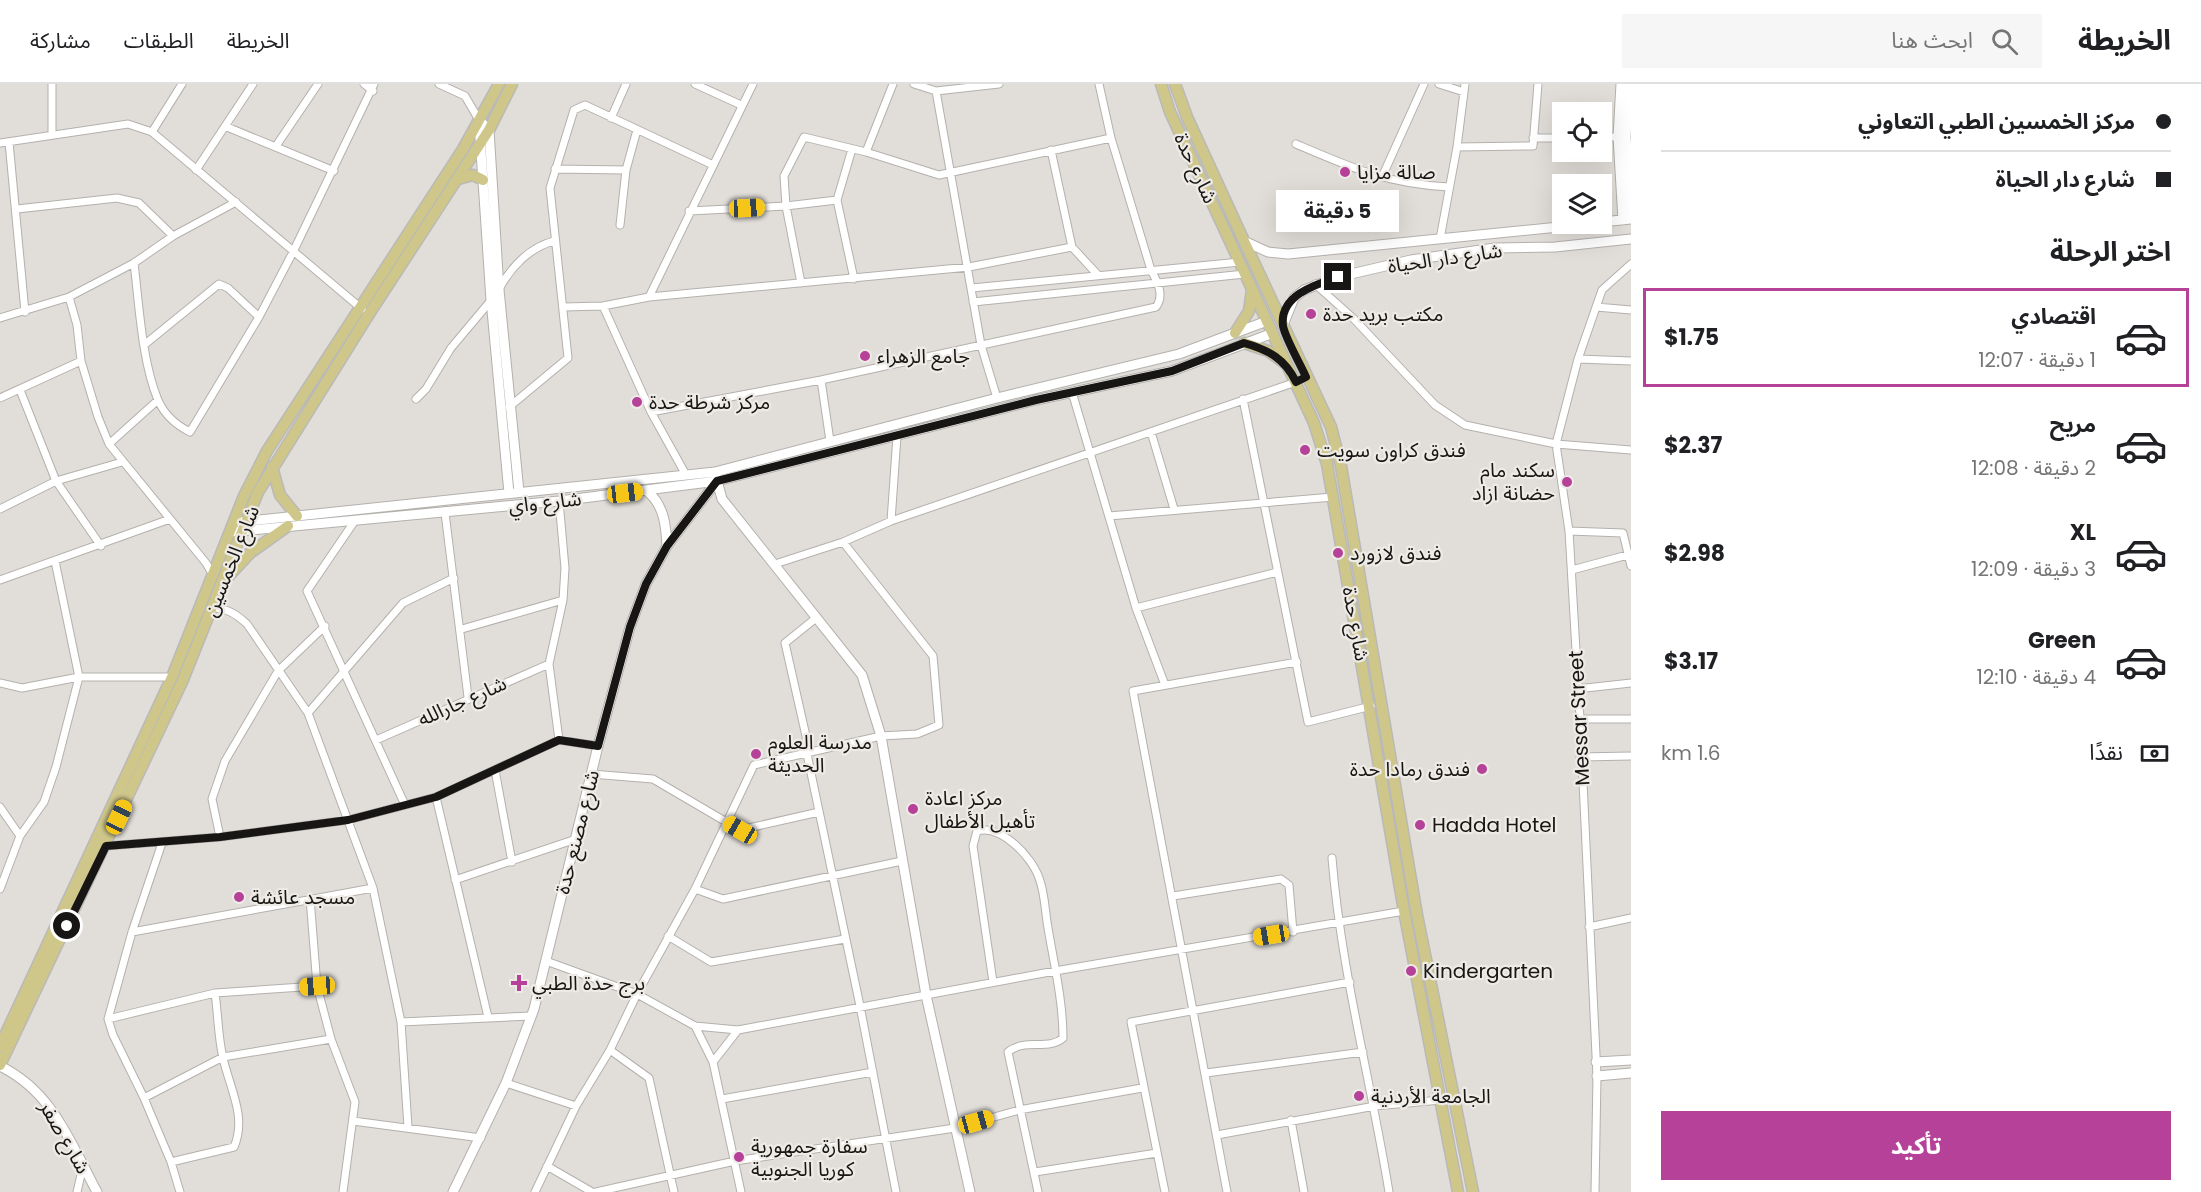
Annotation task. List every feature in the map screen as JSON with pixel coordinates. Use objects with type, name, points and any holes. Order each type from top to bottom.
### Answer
[{"type":"main road","name":"شارع الخمسين","points":[[0,1066],[106,846],[114,815],[232,527],[267,451],[463,149],[499,84]]},
{"type":"main road","name":"شارع الخمسين","points":[[0,1046],[182,682],[219,587],[272,467],[489,130],[512,84]]},
{"type":"main road","name":"شارع حدة","points":[[1161,84],[1170,112],[1296,382],[1317,433],[1327,464],[1376,705]]},
{"type":"main road","name":"شارع حدة","points":[[1175,84],[1187,117],[1331,427],[1341,466],[1396,827],[1473,1192]]},
{"type":"main road","points":[[458,179],[473,175],[483,180]]},
{"type":"main road","points":[[1235,333],[1249,311],[1252,290]]},
{"type":"main road","points":[[1244,343],[1268,351],[1288,366]]},
{"type":"main road","points":[[1296,382],[1306,377]]},
{"type":"main road","points":[[272,467],[280,495],[297,516]]},
{"type":"main road","points":[[219,587],[250,553],[288,526]]},
{"type":"main road","name":"شارع حدة","points":[[1396,827],[1404,911],[1458,1192]]},
{"type":"street","points":[[52,84],[52,135]]},
{"type":"street","points":[[152,132],[182,84]]},
{"type":"street","points":[[196,170],[227,127],[253,84]]},
{"type":"street","points":[[276,146],[318,84]]},
{"type":"street","points":[[134,263],[144,345],[158,400],[175,424],[190,432],[259,316],[334,171],[374,87],[364,84]]},
{"type":"street","points":[[440,84],[465,96],[479,120],[489,130],[498,290],[514,492]]},
{"type":"street","points":[[611,118],[626,84]]},
{"type":"street","points":[[695,84],[741,105]]},
{"type":"street","points":[[649,297],[753,84]]},
{"type":"street","points":[[866,152],[893,84]]},
{"type":"street","points":[[914,84],[936,91],[999,84]]},
{"type":"street","points":[[651,412],[821,380],[1156,307],[1160,301],[1159,285],[1151,270],[1111,138],[1099,84]]},
{"type":"street","points":[[1382,177],[1424,84]]},
{"type":"street","points":[[1439,84],[1464,88],[1457,147],[1440,239]]},
{"type":"street","points":[[1457,147],[1533,146],[1538,84]]},
{"type":"street","points":[[1612,221],[1627,219],[1618,137],[1621,84]]},
{"type":"street","points":[[1629,84],[1626,137],[1631,212]]},
{"type":"street","points":[[936,91],[981,345],[997,398]]},
{"type":"street","points":[[509,407],[568,358],[550,188],[574,110],[585,105],[713,165]]},
{"type":"street","points":[[479,120],[478,146],[483,180],[491,300],[514,492]]},
{"type":"street","points":[[0,143],[128,124],[152,132],[359,308],[369,314]]},
{"type":"street","points":[[227,127],[334,171]]},
{"type":"street","points":[[620,225],[626,170],[637,130]]},
{"type":"street","points":[[801,284],[786,206],[784,176],[804,137],[866,152],[939,175],[951,170],[1111,138]]},
{"type":"street","points":[[1612,137],[1618,137]]},
{"type":"street","points":[[1533,138],[1552,138]]},
{"type":"street","points":[[9,142],[25,312]]},
{"type":"street","points":[[1296,144],[1366,174],[1412,185],[1449,187]]},
{"type":"street","points":[[852,149],[837,200],[854,279]]},
{"type":"street","points":[[1051,150],[1072,247],[1097,274]]},
{"type":"street","points":[[555,169],[626,170]]},
{"type":"street","points":[[17,209],[117,198],[139,203],[173,236]]},
{"type":"street","points":[[689,211],[786,206],[837,200]]},
{"type":"street","points":[[0,318],[69,297],[134,263],[173,236],[236,202]]},
{"type":"street","name":"شارع دار الحياة","points":[[1244,241],[1268,252],[1288,254],[1552,228]]},
{"type":"street","points":[[1493,234],[1495,248]]},
{"type":"street","name":"شارع دار الحياة","points":[[1283,325],[1294,298],[1315,284],[1410,260],[1495,248],[1556,247],[1631,239]]},
{"type":"street","points":[[416,399],[426,389],[451,348],[491,300],[506,277],[537,245],[554,241]]},
{"type":"street","points":[[563,307],[603,306],[649,297],[969,267],[1072,247]]},
{"type":"street","points":[[972,288],[1097,274],[1240,262]]},
{"type":"street","name":"Messar Street","points":[[1594,1192],[1597,1076],[1580,720],[1569,531],[1556,444],[1578,359],[1602,290],[1631,264]]},
{"type":"street","points":[[973,303],[1159,285],[1245,274]]},
{"type":"street","points":[[1057,280],[1059,294]]},
{"type":"street","points":[[144,345],[219,284],[228,288],[259,316]]},
{"type":"street","points":[[1315,284],[1353,318],[1435,405],[1465,425],[1556,444],[1631,450]]},
{"type":"street","points":[[69,297],[77,325],[81,362],[109,444],[206,563],[213,575]]},
{"type":"street","points":[[603,306],[651,412],[686,475]]},
{"type":"street","points":[[1596,307],[1631,310]]},
{"type":"street","name":"شارع واي","points":[[245,526],[297,516],[514,492],[686,475],[716,476],[830,441],[1179,354],[1267,321]]},
{"type":"street","name":"شارع واي","points":[[232,527],[354,522],[647,491],[897,436],[1036,400],[1172,371],[1273,333]]},
{"type":"street","points":[[1578,359],[1631,361]]},
{"type":"street","points":[[0,398],[81,362]]},
{"type":"street","points":[[821,380],[830,441]]},
{"type":"street","points":[[775,564],[843,542],[891,521],[1296,382]]},
{"type":"street","points":[[1033,389],[1036,400]]},
{"type":"street","points":[[20,390],[56,481],[101,546]]},
{"type":"street","points":[[1071,392],[1136,608],[1166,685]]},
{"type":"street","points":[[1243,399],[1308,722],[1376,705]]},
{"type":"street","points":[[109,444],[158,400]]},
{"type":"street","points":[[1151,432],[1174,509]]},
{"type":"street","points":[[891,521],[897,436]]},
{"type":"street","points":[[0,509],[56,481],[122,462]]},
{"type":"street","points":[[716,476],[722,499],[862,675],[881,736],[926,995],[969,1192]]},
{"type":"street","name":"شارع مصنع حدة","points":[[453,1192],[506,1083],[531,1016],[630,627],[646,584],[667,546],[716,476]]},
{"type":"street","points":[[647,491],[657,498],[663,513],[667,546]]},
{"type":"street","points":[[1109,516],[1332,496]]},
{"type":"street","points":[[559,501],[565,568],[563,600],[549,664],[559,740]]},
{"type":"street","points":[[402,505],[403,516]]},
{"type":"street","points":[[446,513],[462,629],[468,697]]},
{"type":"street","points":[[0,580],[101,546],[170,519]]},
{"type":"street","points":[[354,522],[307,591],[325,626],[343,674],[376,740],[405,806]]},
{"type":"street","points":[[1569,531],[1623,533],[1630,554],[1631,567]]},
{"type":"street","points":[[535,1192],[576,1106],[610,1050],[637,994],[694,889],[754,765],[881,736],[917,734],[939,725],[933,656],[843,542]]},
{"type":"street","points":[[1572,570],[1630,554]]},
{"type":"street","points":[[0,889],[20,836],[44,802],[56,767],[79,677],[55,561]]},
{"type":"street","points":[[1136,608],[1277,572]]},
{"type":"street","points":[[308,713],[403,603],[454,578]]},
{"type":"street","points":[[462,629],[563,600]]},
{"type":"street","points":[[212,608],[222,608],[234,613],[247,624],[308,713],[373,888],[401,1022],[408,1127]]},
{"type":"street","points":[[816,618],[785,643],[806,736],[807,754],[896,1192]]},
{"type":"street","points":[[220,837],[212,799],[225,761],[278,671],[325,626]]},
{"type":"street","points":[[1227,1192],[1133,691],[1297,662]]},
{"type":"street","name":"شارع جارالله","points":[[376,740],[468,697],[549,664]]},
{"type":"street","points":[[0,682],[22,688],[79,677],[172,677]]},
{"type":"street","points":[[1577,689],[1631,683]]},
{"type":"street","points":[[1580,720],[1631,719]]},
{"type":"street","points":[[106,846],[220,837],[348,820],[436,797],[559,740],[598,746]]},
{"type":"street","points":[[1580,757],[1631,756]]},
{"type":"street","points":[[495,771],[512,862]]},
{"type":"street","points":[[591,774],[653,779],[740,830],[819,812]]},
{"type":"street","points":[[436,797],[488,1017]]},
{"type":"street","points":[[0,807],[20,836]]},
{"type":"street","points":[[993,982],[974,846],[977,831],[984,829],[998,834],[1022,851],[1033,865],[1040,879],[1055,971],[1063,1038],[1058,1042],[1019,1044],[1008,1052],[1038,1192]]},
{"type":"street","points":[[456,880],[576,839]]},
{"type":"street","points":[[162,843],[132,932],[108,1019],[112,1035],[144,1098],[171,1162],[180,1192]]},
{"type":"street","points":[[1332,858],[1337,923],[1375,1106],[1389,1192]]},
{"type":"street","points":[[694,889],[723,899],[903,861]]},
{"type":"street","points":[[1173,896],[1281,879],[1289,885],[1293,932]]},
{"type":"street","points":[[132,932],[373,888]]},
{"type":"street","points":[[310,898],[317,986],[331,1039],[355,1102],[344,1192]]},
{"type":"street","points":[[546,961],[637,994],[695,1026],[738,1030],[993,982],[1404,911]]},
{"type":"street","points":[[1589,927],[1631,918]]},
{"type":"street","points":[[668,936],[711,962],[845,939]]},
{"type":"street","points":[[1165,1192],[1142,1088],[1131,1022],[1350,982]]},
{"type":"street","points":[[108,1019],[215,993],[317,986]]},
{"type":"street","points":[[171,1162],[234,1147],[240,1133],[241,1121],[223,1057],[215,993]]},
{"type":"street","points":[[401,1022],[531,1016]]},
{"type":"street","points":[[695,1026],[713,1062],[723,1099],[741,1192]]},
{"type":"street","points":[[713,1062],[738,1030]]},
{"type":"street","points":[[144,1098],[223,1057],[331,1039]]},
{"type":"street","points":[[610,1050],[650,1078],[674,1192]]},
{"type":"street","points":[[1206,1073],[1363,1052]]},
{"type":"street","points":[[1596,1062],[1631,1060]]},
{"type":"street","name":"شارع صفر","points":[[0,1066],[17,1074],[37,1090],[50,1106],[97,1192]]},
{"type":"street","points":[[723,1099],[873,1072]]},
{"type":"street","points":[[1597,1076],[1631,1073]]},
{"type":"street","points":[[506,1083],[576,1106]]},
{"type":"street","points":[[547,1166],[594,1192],[735,1161],[955,1128],[1019,1110],[1142,1088]]},
{"type":"street","points":[[1217,1135],[1375,1106],[1441,1100]]},
{"type":"street","points":[[1291,1120],[1304,1192]]},
{"type":"street","points":[[353,1121],[481,1138]]},
{"type":"street","points":[[1035,1172],[1157,1153]]},
{"type":"street","points":[[77,1192],[83,1166]]},
{"type":"place","name":"صالة مزايا","points":[[1345,172]]},
{"type":"place","name":"مكتب بريد حدة","points":[[1311,314]]},
{"type":"place","name":"جامع الزهراء","points":[[865,356]]},
{"type":"place","name":"مركز شرطة حدة","points":[[637,402]]},
{"type":"place","name":"فندق كراون سويت","points":[[1305,450]]},
{"type":"place","name":"سكند مام حضانة ازاد","points":[[1567,482]]},
{"type":"place","name":"فندق لازورد","points":[[1338,553]]},
{"type":"place","name":"مدرسة العلوم الحديثة","points":[[756,754]]},
{"type":"place","name":"فندق رمادا حدة","points":[[1482,769]]},
{"type":"place","name":"مركز اعادة تأهيل الأطفال","points":[[913,809]]},
{"type":"place","name":"Hadda Hotel","points":[[1420,825]]},
{"type":"place","name":"مسجد عائشة","points":[[239,897]]},
{"type":"place","name":"Kindergarten","points":[[1411,971]]},
{"type":"place","name":"برج حدة الطبي","points":[[519,983]]},
{"type":"place","name":"الجامعة الأردنية","points":[[1359,1096]]},
{"type":"place","name":"سفارة جمهورية كوريا الجنوبية","points":[[739,1157]]},
{"type":"route","points":[[67,926],[106,846],[220,837],[348,820],[436,797],[559,740],[598,746],[630,627],[646,584],[667,546],[717,481],[1036,400],[1172,371],[1244,343],[1278,357],[1288,366],[1296,382],[1306,377],[1283,325],[1287,311],[1294,298],[1304,290],[1338,277]]}]
